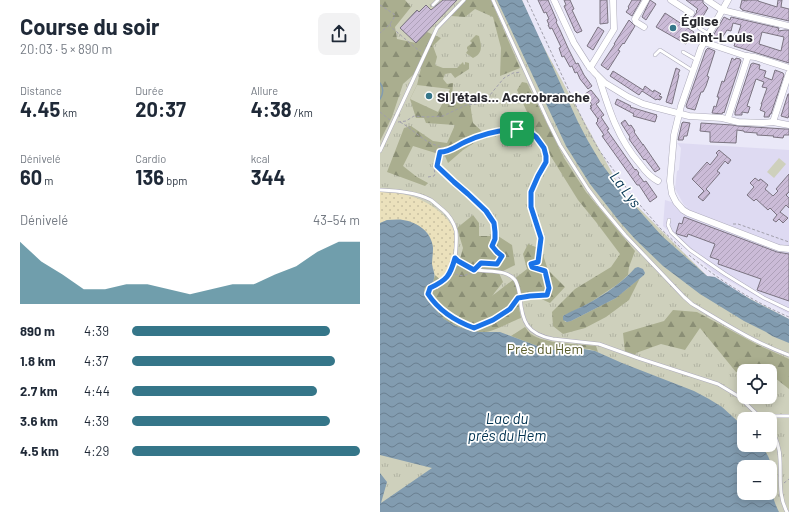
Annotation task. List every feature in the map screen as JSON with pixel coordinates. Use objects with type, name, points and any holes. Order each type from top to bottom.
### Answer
[{"type":"street","points":[[554,0],[574,43],[590,68],[598,77],[610,86],[634,100],[648,106],[688,116],[728,118],[738,122],[773,122],[789,125]]},
{"type":"street","points":[[590,68],[614,29],[614,0]]},
{"type":"street","points":[[644,27],[636,22],[635,16],[646,0]]},
{"type":"street","points":[[671,0],[690,13]]},
{"type":"street","points":[[707,0],[722,10],[789,26]]},
{"type":"street","points":[[728,0],[704,42],[679,114],[674,141],[670,181],[672,192],[674,199],[680,207],[688,213],[727,225],[730,230],[780,248],[789,248]]},
{"type":"street","points":[[704,42],[748,56],[755,56],[789,68]]},
{"type":"street","points":[[728,118],[748,56]]},
{"type":"street","points":[[773,122],[789,73]]},
{"type":"street","points":[[598,77],[611,116],[625,144],[645,171],[658,181]]},
{"type":"lane","points":[[433,5],[438,0]]},
{"type":"lane","points":[[380,151],[437,28],[464,0]]},
{"type":"lane","points":[[493,0],[560,145],[596,200],[620,230],[692,304],[764,345],[789,355]]},
{"type":"lane","points":[[700,28],[709,34]]},
{"type":"lane","points":[[655,55],[660,50],[693,71]]},
{"type":"lane","points":[[683,52],[697,60]]},
{"type":"lane","points":[[380,190],[399,192],[432,200],[448,214],[454,224],[457,248],[451,273],[437,287]]},
{"type":"lane","points":[[669,220],[668,225],[671,232],[686,246],[725,274],[764,298],[789,310]]},
{"type":"lane","points":[[455,258],[474,270],[505,273],[516,280],[523,314],[528,327],[532,332],[546,338],[599,344],[651,363],[718,384],[738,396],[755,412]]},
{"type":"lane","points":[[777,416],[789,416]]},
{"type":"lane","points":[[777,442],[780,458],[780,494],[787,512]]},
{"type":"path","points":[[528,0],[581,116],[599,150],[633,197],[660,228],[682,249]]},
{"type":"path","points":[[380,5],[395,16],[390,24],[380,33]]},
{"type":"path","points":[[390,24],[391,27],[417,49],[426,53]]},
{"type":"path","points":[[380,112],[393,123],[406,121],[414,116],[426,118],[443,116],[466,105],[480,103],[485,100],[504,78],[513,73],[525,71]]},
{"type":"path","points":[[399,122],[418,136],[432,144],[445,148],[448,151]]},
{"type":"path","points":[[434,151],[448,151],[465,142],[488,133],[517,129],[528,131],[536,137],[544,148],[546,162],[531,192],[531,207],[541,238],[538,262],[531,264],[532,267],[545,271],[549,288],[547,295],[520,297],[515,300],[510,309],[493,320],[474,328],[461,323],[446,314],[434,304],[428,294],[430,288],[441,283]]},
{"type":"path","points":[[428,177],[434,175],[434,168],[437,166],[440,152],[439,147]]},
{"type":"path","points":[[437,166],[482,206],[494,223],[495,239],[492,246],[502,256],[497,264],[481,263],[468,274],[463,276],[458,274],[452,275]]},
{"type":"path","points":[[727,225],[738,224],[789,242]]},
{"type":"path","points":[[687,253],[708,270],[746,295],[789,317]]},
{"type":"shaded area","points":[[677,143],[789,150],[789,314],[713,272],[663,226],[665,200],[688,207],[684,205],[675,189],[677,171],[679,170],[681,148]]},
{"type":"green space","name":"Prés du Hem","points":[[380,0],[522,0],[535,31],[622,191],[707,276],[789,319],[789,512],[380,512]]},
{"type":"green space","points":[[380,0],[405,0],[411,7],[395,27],[397,39],[416,43],[427,32],[441,38],[433,46],[437,57],[435,65],[443,68],[457,68],[463,62],[464,65],[465,62],[469,63],[469,69],[455,78],[451,73],[445,74],[443,79],[447,84],[453,83],[452,98],[470,103],[473,123],[486,135],[463,150],[448,163],[445,156],[413,146],[403,166],[417,177],[428,183],[425,186],[387,172],[404,128],[411,126],[433,141],[447,143],[455,125],[426,123],[424,118],[416,118],[410,99],[417,85],[421,68],[403,84],[392,117],[380,141]]},
{"type":"green space","points":[[465,0],[491,0],[520,68],[500,76],[501,48],[493,17],[475,9],[465,17],[451,16]]},
{"type":"green space","points":[[476,35],[479,36],[481,48],[479,54],[473,58],[466,53],[468,50],[467,47],[472,43],[470,41]]},
{"type":"green space","points":[[522,82],[527,83],[564,158],[586,192],[635,251],[629,267],[628,275],[618,284],[588,304],[563,316],[565,322],[571,321],[616,298],[640,278],[629,300],[606,317],[585,328],[563,334],[553,326],[552,312],[575,289],[611,267],[620,254],[578,200],[537,134],[517,90]]},
{"type":"green space","name":"Si j'étais... Accrobranche","points":[[417,85],[450,89],[438,112],[410,99]]},
{"type":"green space","points":[[779,158],[786,164],[774,178],[767,172]]},
{"type":"green space","points":[[473,215],[479,223],[479,236],[498,236],[512,245],[515,265],[499,273],[503,282],[492,296],[527,269],[523,254],[528,244],[541,249],[548,270],[565,287],[550,303],[535,296],[518,302],[521,318],[486,332],[476,332],[465,329],[445,320],[428,301],[425,294],[425,287],[433,282],[435,275],[442,280],[460,259],[463,248],[457,228]]},
{"type":"green space","points":[[673,310],[697,312],[758,345],[789,359],[789,389],[777,380],[777,364],[737,364],[736,372],[700,328],[685,350],[661,344],[636,353],[635,356],[625,352],[623,333],[664,321]]},
{"type":"green space","points":[[525,327],[530,333],[544,340],[596,346],[598,352],[578,348],[554,350],[540,347],[511,336]]},
{"type":"sand","points":[[380,192],[403,194],[416,198],[436,209],[447,219],[454,231],[455,239],[450,268],[441,280],[435,275],[432,264],[433,247],[427,232],[416,224],[387,220],[380,223]]},
{"type":"water","points":[[497,0],[522,0],[588,141],[601,163],[625,195],[662,236],[707,276],[715,277],[750,299],[789,319],[789,343],[744,321],[700,294],[663,266],[619,221],[590,184],[566,146]]},
{"type":"water","name":"Lac du prés du Hem","points":[[387,220],[403,220],[413,223],[423,229],[430,237],[433,248],[432,264],[434,277],[433,282],[425,287],[424,293],[427,300],[444,319],[456,326],[468,330],[479,332],[500,332],[540,347],[554,350],[578,348],[595,351],[694,391],[709,399],[722,407],[737,421],[737,452],[765,452],[769,460],[737,460],[737,500],[774,500],[779,512],[380,512],[380,473],[387,482],[381,503],[432,468],[380,455],[380,223]]},
{"type":"water","points":[[638,267],[643,269],[645,273],[644,275],[616,298],[571,321],[567,322],[563,320],[563,316],[607,292]]},
{"type":"building","points":[[443,0],[457,0],[416,43],[400,28],[417,10],[419,12],[426,5],[431,10]]},
{"type":"building","points":[[538,0],[548,0],[557,21],[556,22],[576,64],[578,63],[592,86],[588,89],[580,79],[577,72],[575,73],[572,66],[570,67],[564,56],[562,57],[559,48],[561,47],[552,28],[550,29],[548,25],[547,20],[549,19],[546,12],[544,13]]},
{"type":"building","points":[[564,0],[570,0],[574,9],[572,10],[582,31],[577,33],[575,31],[564,6],[566,5]]},
{"type":"building","points":[[600,0],[607,0],[608,23],[600,24]]},
{"type":"building","points":[[632,0],[641,0],[632,16],[626,12]]},
{"type":"building","points":[[650,0],[656,4],[646,20],[642,17]]},
{"type":"building","points":[[686,0],[703,0],[703,3],[708,8],[699,23],[692,19],[698,9]]},
{"type":"building","points":[[742,0],[758,0],[777,7],[778,0],[782,0],[781,7],[789,9],[789,21],[742,10],[740,8]]},
{"type":"building","name":"Église Saint-Louis","points":[[665,13],[694,32],[686,44],[656,27]]},
{"type":"building","points":[[724,17],[730,20],[731,17],[779,28],[778,31],[789,30],[789,63],[734,46],[741,25],[733,23],[731,31],[727,30],[720,41],[713,36]],"holes":[[[762,32],[784,37],[781,51],[759,44]]]},
{"type":"building","points":[[629,20],[635,26],[624,44],[623,43],[618,50],[620,51],[608,70],[601,65]]},
{"type":"building","points":[[598,27],[604,31],[593,50],[587,46]]},
{"type":"building","points":[[708,48],[715,51],[707,76],[709,77],[706,86],[703,92],[701,92],[695,110],[687,108],[686,106]]},
{"type":"building","points":[[732,58],[735,60],[736,58],[740,59],[741,61],[724,113],[712,113],[714,106],[716,107],[719,97],[717,97],[722,81],[724,82]]},
{"type":"building","points":[[753,63],[760,65],[759,69],[766,71],[764,77],[772,80],[775,70],[783,73],[784,75],[769,117],[764,117],[765,112],[760,110],[767,88],[762,87],[764,82],[756,79],[747,106],[750,107],[748,113],[742,112],[742,115],[735,115],[751,64]]},
{"type":"building","points":[[676,68],[680,70],[672,104],[666,102]]},
{"type":"building","points":[[613,71],[643,90],[645,86],[653,92],[654,90],[661,94],[659,96],[662,97],[660,100],[656,100],[642,91],[639,95],[610,76]]},
{"type":"building","points":[[591,90],[599,100],[596,104],[604,115],[601,117],[609,129],[607,130],[635,170],[636,169],[644,182],[646,181],[657,197],[650,202],[602,136],[604,135],[596,123],[598,119],[590,108],[592,108],[590,106],[592,105],[585,94]]},
{"type":"building","points":[[788,94],[789,115],[788,118],[781,116]]},
{"type":"building","points":[[617,99],[631,106],[630,107],[657,115],[655,122],[633,116],[634,114],[615,104]]},
{"type":"building","points":[[625,120],[629,126],[631,125],[635,131],[634,132],[660,169],[655,172],[645,159],[644,160],[629,139],[630,137],[621,123]]},
{"type":"building","points":[[682,123],[690,123],[687,136],[684,136],[683,140],[678,140]]},
{"type":"building","points":[[701,123],[789,129],[789,135],[784,135],[783,138],[757,135],[757,133],[737,130],[736,143],[710,142],[710,132],[700,131]]},
{"type":"building","points":[[719,150],[731,160],[728,164],[725,161],[717,171],[720,173],[706,189],[710,193],[703,201],[698,197],[704,191],[692,179],[707,162],[710,165],[718,155],[716,153]]},
{"type":"building","points":[[789,174],[789,192],[786,195],[789,198],[789,208],[786,205],[780,212],[788,218],[783,223],[779,219],[776,222],[773,220],[777,215],[770,208],[768,210],[756,199],[754,201],[747,195],[754,187],[750,183],[755,178],[759,181],[760,179],[762,180],[768,185],[765,189],[773,196],[778,191],[776,189]]},
{"type":"building","points":[[684,217],[777,252],[789,254],[789,301],[757,290],[761,279],[718,264],[719,260],[710,257],[715,244],[688,234],[687,237],[677,234],[679,223],[682,224]]},
{"type":"waterway","points":[[380,83],[383,91],[380,99]]},
{"type":"place","name":"Église Saint-Louis","points":[[673,28]]},
{"type":"place","name":"Si j'étais... Accrobranche","points":[[429,96]]},
{"type":"route","points":[[517,129],[528,131],[536,137],[544,148],[546,156],[544,167],[539,173],[531,192],[531,207],[541,238],[538,262],[531,264],[532,267],[545,271],[549,288],[547,295],[518,298],[515,300],[510,309],[493,320],[474,328],[461,323],[446,314],[434,304],[428,294],[430,288],[441,283],[451,273],[455,258],[474,270],[481,263],[497,264],[502,256],[492,246],[495,239],[494,223],[482,206],[437,166],[440,152],[445,152],[488,133],[517,129]]},
{"type":"water label","name":"La Lys","points":[[626,189]]}]
